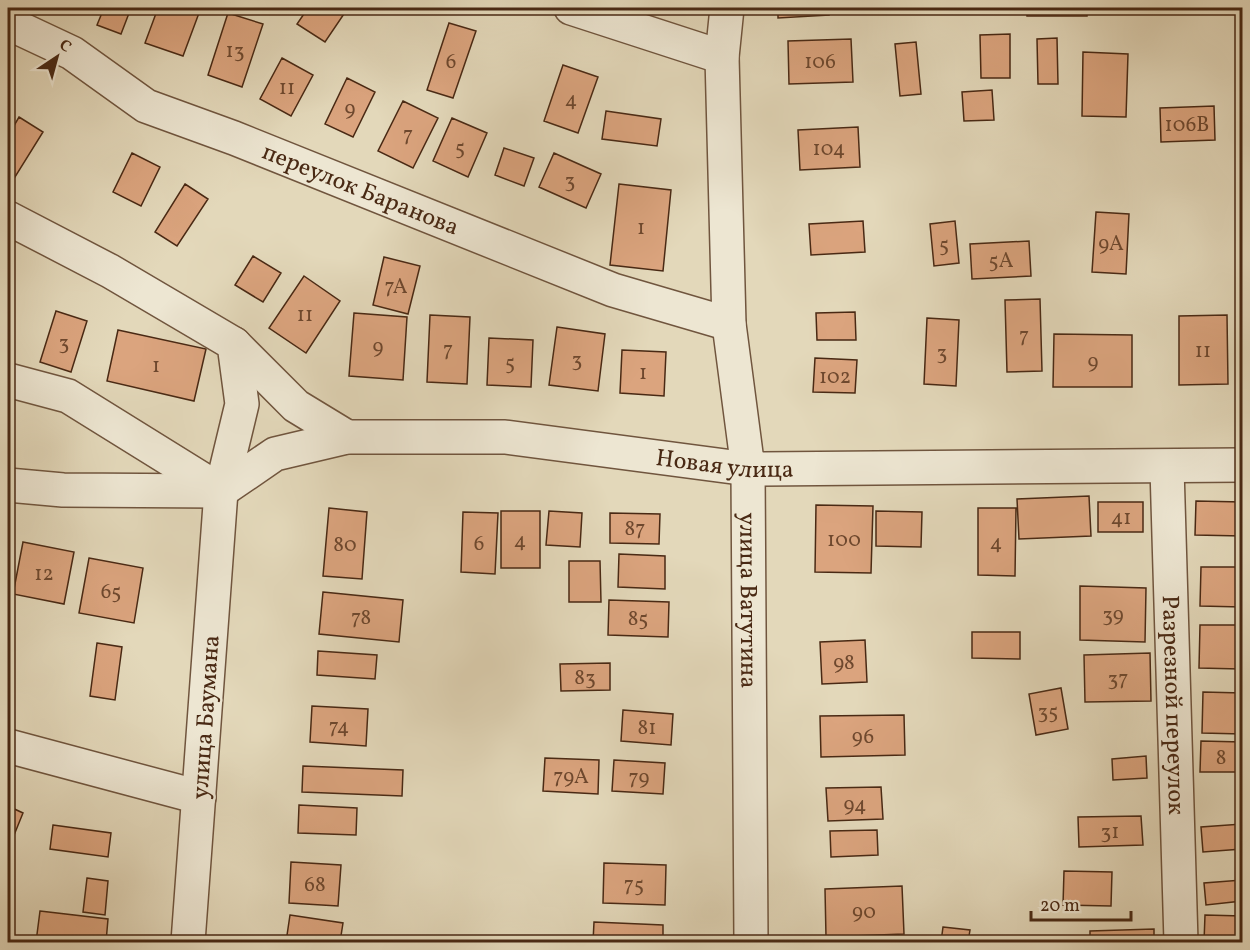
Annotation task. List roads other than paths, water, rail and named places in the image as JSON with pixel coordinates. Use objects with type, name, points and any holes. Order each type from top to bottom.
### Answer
[{"type":"street","points":[[571,8],[722,57]]},
{"type":"street","name":"улица Ватутина","points":[[727,8],[722,57],[729,324],[748,469],[752,942]]},
{"type":"street","name":"переулок Баранова","points":[[8,23],[72,53],[146,106],[234,138],[613,290],[729,324]]},
{"type":"street","points":[[8,218],[110,270],[234,344],[296,406],[347,437]]},
{"type":"street","name":"улица Баумана","points":[[188,942],[221,491],[242,404],[234,344]]},
{"type":"street","points":[[8,380],[68,396],[221,491]]},
{"type":"street","name":"Новая улица","points":[[221,491],[275,454],[347,437],[505,437],[748,469],[1167,468],[1242,465]]},
{"type":"street","name":"Разрезной переулок","points":[[1167,468],[1182,942]]},
{"type":"street","points":[[8,486],[63,490],[221,491]]},
{"type":"street","points":[[8,746],[199,797]]}]
